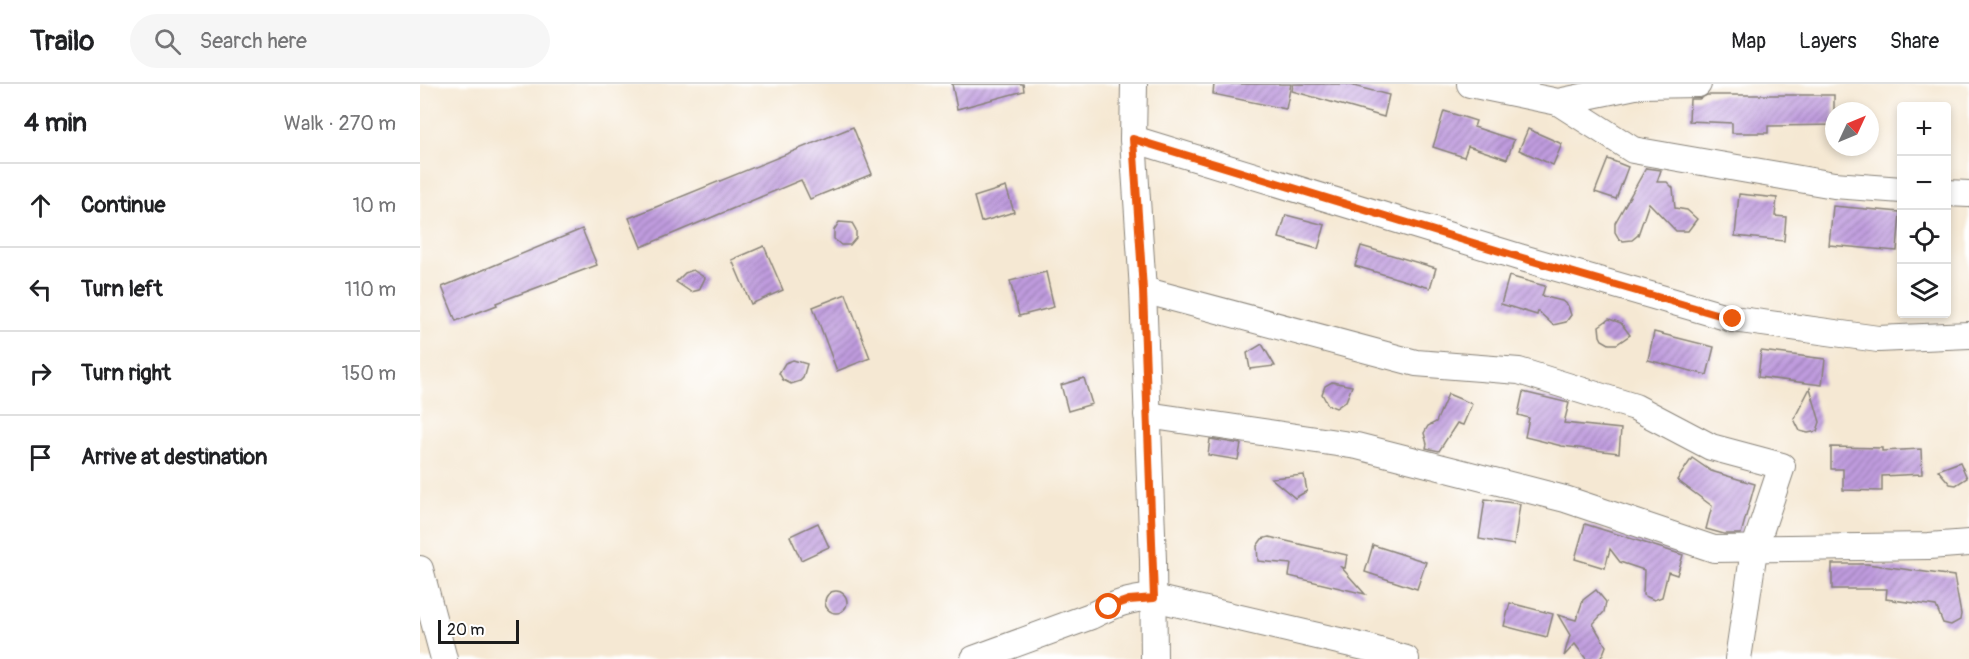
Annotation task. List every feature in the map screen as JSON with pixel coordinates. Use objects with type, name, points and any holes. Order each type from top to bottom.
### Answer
[{"type":"street","points":[[1134,84],[1133,139],[1143,290],[1154,598],[1154,659]]},
{"type":"street","points":[[1470,84],[1558,102],[1633,150],[1834,185],[1897,190]]},
{"type":"street","points":[[1558,102],[1641,85],[1698,84]]},
{"type":"street","points":[[1133,139],[1519,257],[1733,319],[1878,339],[1969,335]]},
{"type":"street","points":[[1951,193],[1969,194]]},
{"type":"street","points":[[1143,290],[1416,363],[1519,371],[1635,407],[1711,447],[1782,466],[1754,550],[1738,659]]},
{"type":"street","points":[[1147,415],[1357,446],[1565,499],[1714,549],[1929,546],[1969,543]]},
{"type":"street","points":[[420,569],[444,659]]},
{"type":"street","points":[[974,659],[1091,616],[1119,603],[1154,598],[1370,648],[1406,659]]},
{"type":"building","points":[[952,84],[1023,84],[1024,91],[957,109]]},
{"type":"building","points":[[1214,84],[1291,84],[1286,109],[1213,94]]},
{"type":"building","points":[[1293,84],[1346,84],[1389,95],[1384,117],[1292,91]]},
{"type":"building","points":[[1707,95],[1834,95],[1834,102],[1825,102],[1825,125],[1768,126],[1768,133],[1732,133],[1732,123],[1689,121],[1690,99],[1699,99]]},
{"type":"building","points":[[1444,111],[1476,121],[1474,127],[1514,140],[1507,159],[1468,146],[1464,157],[1433,147]]},
{"type":"building","points":[[853,127],[872,174],[810,199],[801,180],[641,247],[629,218]]},
{"type":"building","points":[[1528,129],[1562,144],[1553,165],[1519,150]]},
{"type":"building","points":[[1608,159],[1628,167],[1616,199],[1595,192]]},
{"type":"building","points":[[1646,168],[1661,170],[1657,182],[1667,182],[1673,188],[1675,208],[1687,210],[1697,219],[1688,231],[1676,231],[1649,203],[1638,235],[1632,240],[1623,241],[1615,232],[1615,223]]},
{"type":"building","points":[[1006,187],[1014,212],[981,222],[974,197]]},
{"type":"building","points":[[1739,194],[1777,198],[1775,216],[1786,217],[1784,241],[1735,236]]},
{"type":"building","points":[[1833,206],[1897,212],[1897,251],[1829,245]]},
{"type":"building","points":[[1286,215],[1325,225],[1318,249],[1279,238]]},
{"type":"building","points":[[839,222],[852,223],[856,230],[856,238],[850,245],[841,245],[834,239],[834,230]]},
{"type":"building","points":[[582,229],[597,265],[496,303],[497,305],[456,321],[442,287]]},
{"type":"building","points":[[764,246],[783,290],[751,304],[732,260]]},
{"type":"building","points":[[1361,246],[1436,268],[1430,288],[1355,266]]},
{"type":"building","points":[[693,270],[705,278],[699,290],[691,292],[676,282],[685,273]]},
{"type":"building","points":[[1046,272],[1054,307],[1019,316],[1010,281]]},
{"type":"building","points":[[1509,276],[1545,286],[1542,296],[1562,301],[1568,306],[1571,315],[1566,322],[1553,325],[1538,311],[1537,315],[1501,304]]},
{"type":"building","points":[[846,294],[870,358],[837,371],[813,307]]},
{"type":"building","points":[[1609,319],[1621,323],[1630,335],[1617,344],[1609,344],[1602,340],[1599,326]]},
{"type":"building","points":[[1654,332],[1714,347],[1707,375],[1648,360]]},
{"type":"building","points":[[1262,344],[1275,366],[1250,369],[1247,353]]},
{"type":"building","points":[[1761,351],[1825,359],[1822,385],[1758,377]]},
{"type":"building","points":[[793,360],[807,364],[803,378],[791,384],[783,380],[779,373],[785,363]]},
{"type":"building","points":[[1084,378],[1092,404],[1068,411],[1061,385]]},
{"type":"building","points":[[1332,382],[1352,386],[1346,401],[1336,408],[1328,405],[1322,394],[1325,386]]},
{"type":"building","points":[[1810,388],[1820,422],[1817,431],[1808,433],[1800,431],[1794,419]]},
{"type":"building","points":[[1523,392],[1569,403],[1564,423],[1621,429],[1619,453],[1562,446],[1525,437],[1529,418],[1518,415]]},
{"type":"building","points":[[1448,394],[1472,404],[1463,425],[1457,423],[1439,451],[1426,448],[1424,433],[1428,426],[1436,422]]},
{"type":"building","points":[[1210,439],[1241,444],[1238,460],[1208,455]]},
{"type":"building","points":[[1831,447],[1882,448],[1882,451],[1921,449],[1922,474],[1882,476],[1882,491],[1843,490],[1843,469],[1831,469]]},
{"type":"building","points":[[1692,458],[1711,471],[1755,484],[1741,534],[1724,534],[1706,529],[1712,506],[1677,480]]},
{"type":"building","points":[[1960,462],[1967,478],[1956,485],[1950,484],[1938,470]]},
{"type":"building","points":[[1304,475],[1307,491],[1295,498],[1271,478]]},
{"type":"building","points":[[1485,499],[1520,504],[1514,545],[1479,539]]},
{"type":"building","points":[[818,523],[829,547],[801,560],[790,536]]},
{"type":"building","points":[[1585,524],[1683,555],[1677,575],[1668,572],[1662,597],[1654,600],[1643,595],[1644,570],[1620,562],[1610,549],[1605,568],[1575,559]]},
{"type":"building","points":[[1269,537],[1347,555],[1345,568],[1341,567],[1365,594],[1289,576],[1291,564],[1258,561],[1257,546],[1262,539]]},
{"type":"building","points":[[1373,545],[1426,562],[1417,589],[1365,572]]},
{"type":"building","points":[[1832,564],[1867,564],[1954,576],[1961,614],[1960,620],[1951,625],[1943,623],[1936,606],[1886,599],[1887,589],[1832,589]]},
{"type":"building","points":[[1596,590],[1606,602],[1604,612],[1593,624],[1606,646],[1603,654],[1600,659],[1586,659],[1575,644],[1564,656],[1570,635],[1558,615],[1576,620],[1583,600]]},
{"type":"building","points":[[836,591],[844,594],[847,602],[844,610],[836,613],[828,610],[825,602],[828,594]]},
{"type":"building","points":[[1510,603],[1553,614],[1547,637],[1504,626]]},
{"type":"route","points":[[1109,607],[1129,600],[1154,598],[1143,290],[1133,139],[1519,257],[1733,319]]}]
